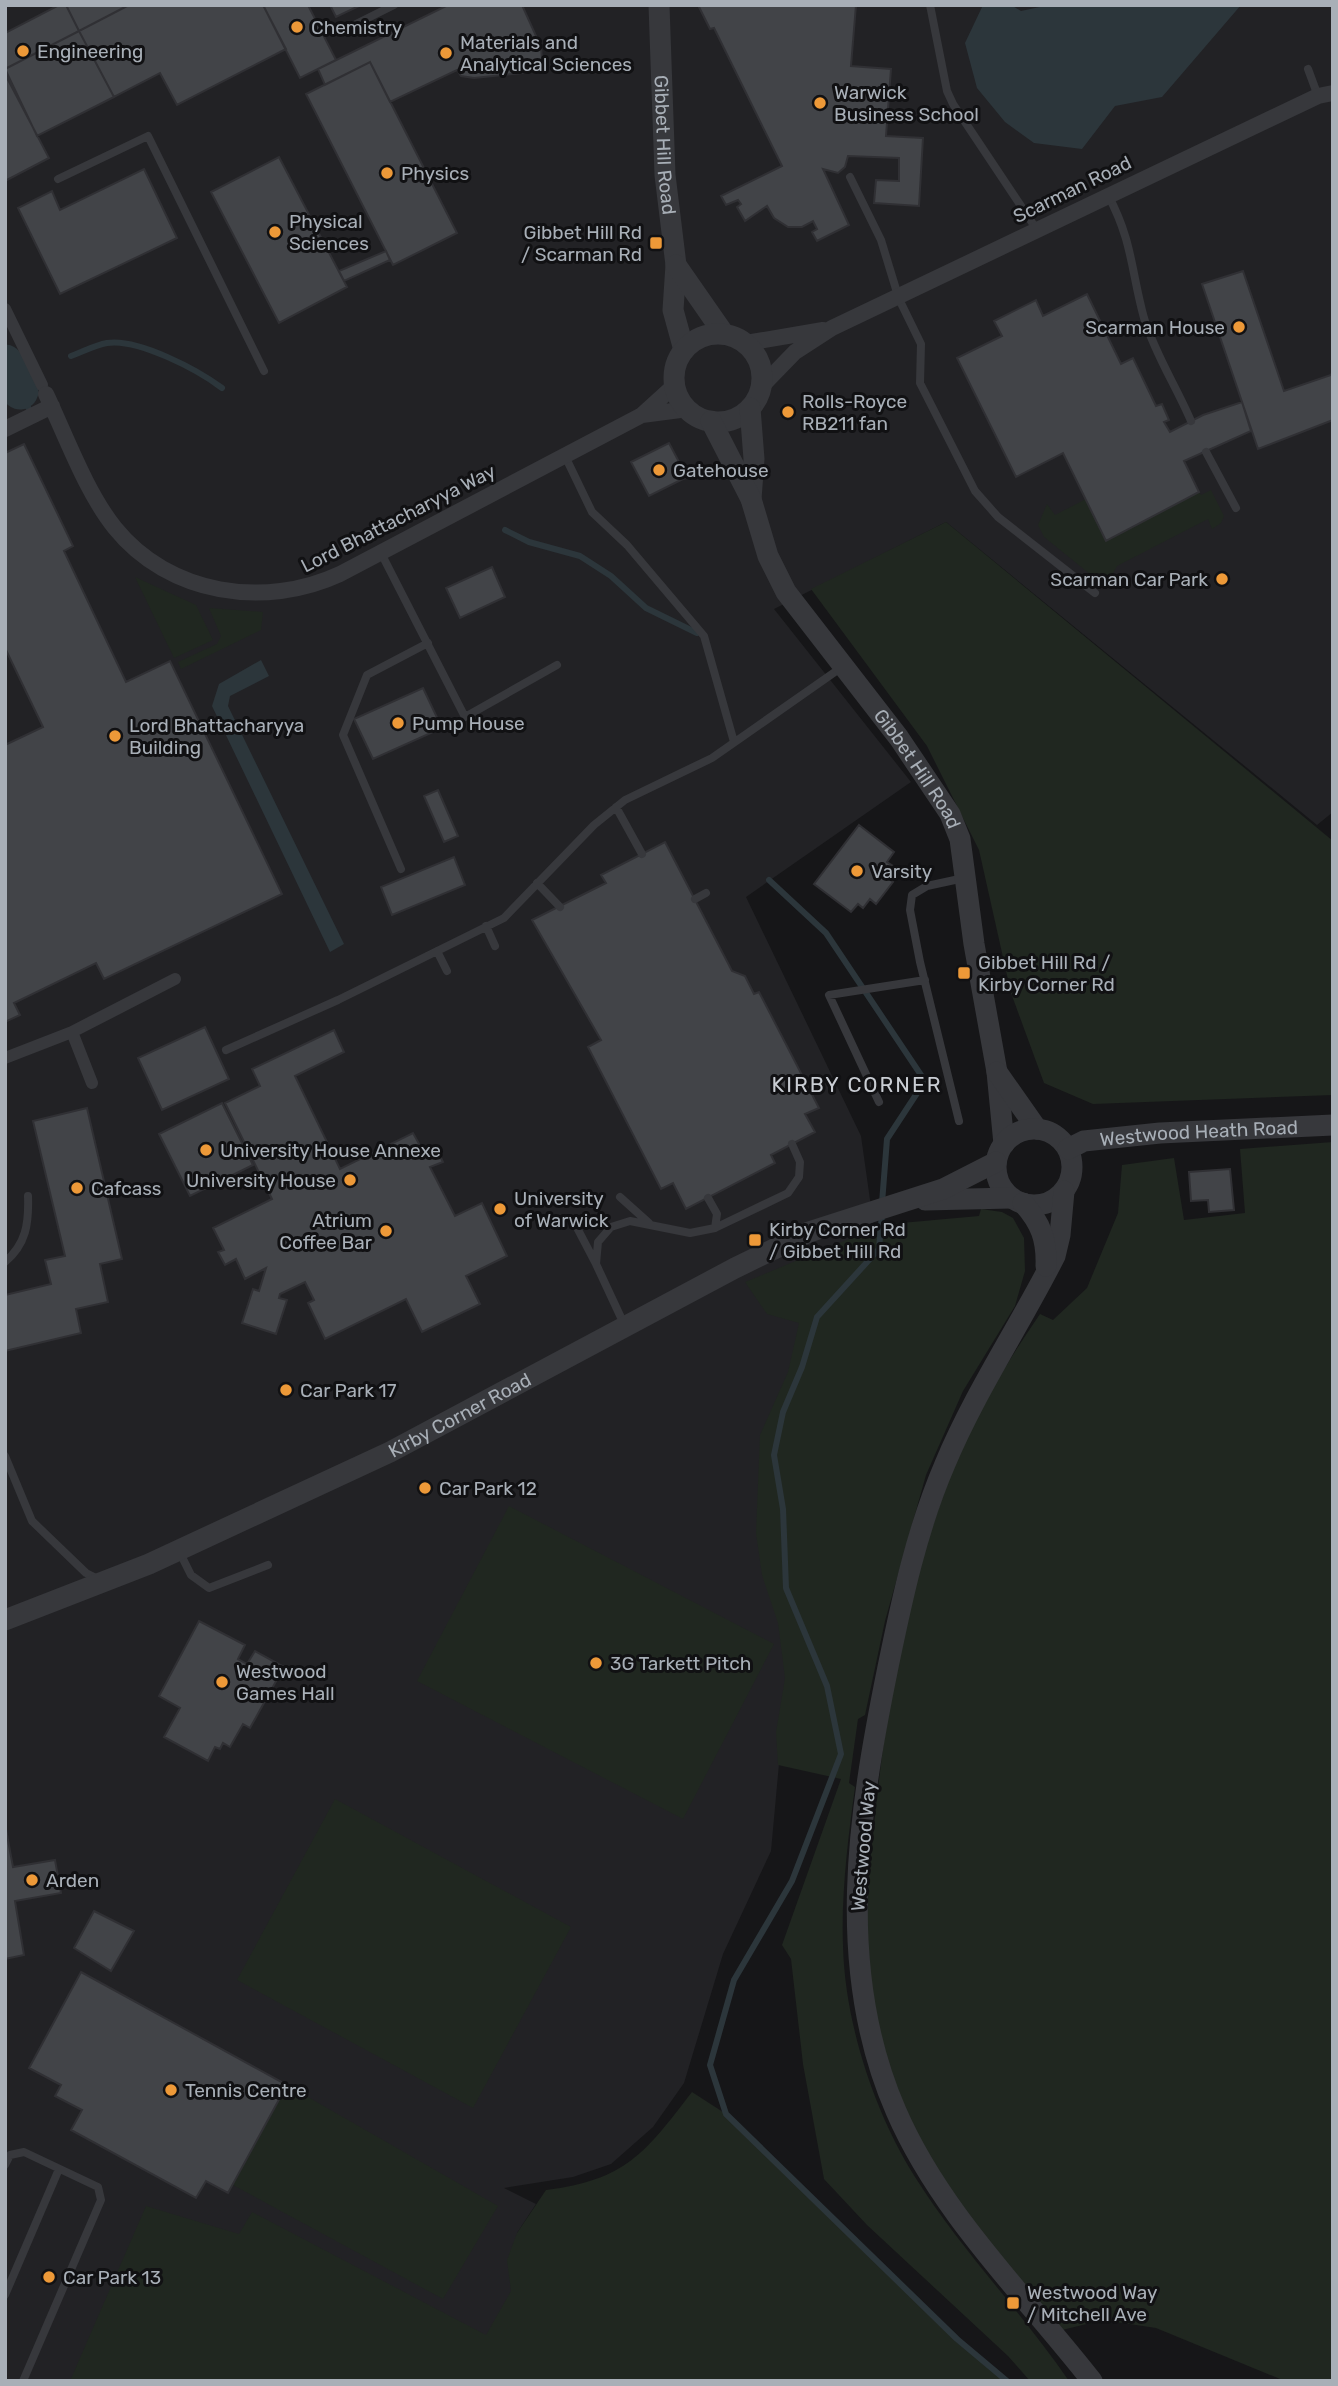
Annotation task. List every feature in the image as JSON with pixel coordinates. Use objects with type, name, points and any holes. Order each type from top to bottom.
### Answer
[{"type":"street","name":"Gibbet Hill Road","points":[[658,11],[665,175],[676,265],[673,310],[684,350]]},
{"type":"street","name":"Scarman Road","points":[[761,387],[795,352],[832,328],[899,299],[1108,195],[1325,95]]},
{"type":"street","name":"Gibbet Hill Road","points":[[676,265],[724,334]]},
{"type":"street","name":"Lord Bhattacharyya Way","points":[[5,309],[102,509],[114,527],[149,560],[179,576],[230,591],[279,593],[321,583],[642,415],[675,385]]},
{"type":"street","name":"Scarman Road","points":[[746,343],[832,328]]},
{"type":"street","points":[[724,334],[746,343],[760,362],[761,387],[750,408],[735,418],[711,421],[688,409],[675,385],[675,370],[684,350],[700,338],[724,334]]},
{"type":"street","points":[[5,429],[46,395]]},
{"type":"street","name":"Gibbet Hill Road","points":[[750,408],[754,459],[751,499]]},
{"type":"street","name":"Lord Bhattacharyya Way","points":[[642,415],[688,409]]},
{"type":"street","name":"Gibbet Hill Road","points":[[711,421],[751,499],[768,556],[786,592],[938,793],[960,839],[964,878],[997,1072],[1000,1153]]},
{"type":"street","points":[[5,1058],[72,1032],[176,979]]},
{"type":"street","points":[[72,1032],[92,1083]]},
{"type":"street","name":"Gibbet Hill Road","points":[[997,1072],[1037,1129]]},
{"type":"street","name":"Westwood Heath Road","points":[[1068,1149],[1084,1140],[1160,1133],[1333,1125]]},
{"type":"street","points":[[1017,1200],[1046,1204],[1064,1191],[1072,1174],[1068,1149],[1050,1132],[1023,1130],[1000,1153],[997,1175],[1003,1189],[1037,1219],[1044,1234],[1045,1275]]},
{"type":"street","name":"Kirby Corner Road","points":[[5,1620],[180,1550],[459,1418],[625,1327],[809,1232],[861,1213],[943,1189],[1000,1153]]},
{"type":"street","name":"Westwood Way","points":[[1064,1191],[1060,1235],[1045,1275],[964,1421],[939,1478],[912,1563],[873,1752],[859,1855],[856,1943],[868,2029],[881,2074],[918,2155],[975,2238],[1092,2381]]},
{"type":"street","name":"Kirby Corner Road","points":[[905,1201],[1017,1200]]},
{"type":"lane","points":[[348,28],[394,5]]},
{"type":"lane","points":[[930,5],[947,91],[953,104],[1037,230]]},
{"type":"lane","points":[[1308,69],[1325,95]]},
{"type":"lane","points":[[58,179],[148,136],[264,371]]},
{"type":"lane","points":[[850,177],[881,240],[899,299],[921,344],[920,383],[975,491],[999,517],[1095,593]]},
{"type":"lane","points":[[1108,195],[1127,235],[1144,317],[1191,421]]},
{"type":"lane","points":[[1206,453],[1236,508]]},
{"type":"lane","points":[[565,456],[592,512],[627,545],[704,636],[734,742]]},
{"type":"lane","points":[[381,553],[465,717],[557,665]]},
{"type":"lane","points":[[401,869],[343,735],[367,675],[428,643]]},
{"type":"lane","points":[[226,1050],[338,1000],[503,918],[594,825],[616,807],[703,763],[842,667]]},
{"type":"lane","points":[[616,807],[642,854]]},
{"type":"lane","points":[[959,1121],[910,910],[912,895],[927,886],[964,878]]},
{"type":"lane","points":[[537,883],[560,907]]},
{"type":"lane","points":[[695,899],[706,893]]},
{"type":"lane","points":[[486,926],[495,946]]},
{"type":"lane","points":[[437,951],[447,971]]},
{"type":"lane","points":[[879,1101],[829,995],[925,980]]},
{"type":"lane","points":[[596,1264],[598,1242],[611,1227],[630,1221],[690,1233],[715,1228],[788,1193],[799,1177],[800,1162],[792,1144]]},
{"type":"lane","points":[[5,1262],[19,1250],[28,1196]]},
{"type":"lane","points":[[620,1197],[649,1223]]},
{"type":"lane","points":[[708,1198],[717,1214],[715,1228]]},
{"type":"lane","points":[[574,1222],[625,1327]]},
{"type":"lane","points":[[5,1456],[32,1521],[86,1573],[104,1582]]},
{"type":"lane","points":[[180,1550],[191,1575],[209,1588],[268,1565]]},
{"type":"lane","points":[[5,2165],[10,2155],[24,2152],[98,2187],[101,2200],[23,2381]]},
{"type":"lane","points":[[5,2295],[59,2169]]},
{"type":"shaded area","name":"University of Warwick","points":[[5,5],[1333,5],[1333,812],[1317,825],[946,522],[774,609],[911,782],[746,897],[861,1136],[875,1235],[790,1644],[771,1851],[723,1954],[684,2083],[653,2127],[611,2164],[573,2177],[504,2188],[536,2204],[517,2233],[565,2381],[5,2381]]},
{"type":"shaded area","points":[[983,5],[1011,5],[1021,11],[1049,5],[1241,5],[1162,97],[1115,106],[1082,149],[1034,143],[1005,122],[977,88],[965,43]]},
{"type":"shaded area","points":[[1211,490],[1224,516],[1221,523],[1212,529],[1208,519],[1117,566],[1109,581],[1101,583],[1044,537],[1038,525],[1047,504],[1055,515],[1086,499],[1107,541],[1199,492],[1201,495]]},
{"type":"shaded area","points":[[946,522],[1333,841],[1333,1095],[1093,1104],[1044,1083],[1011,993],[979,850],[927,746],[811,589]]},
{"type":"shaded area","points":[[135,577],[196,605],[213,640],[174,658]]},
{"type":"shaded area","points":[[209,608],[263,612],[261,630],[181,669],[178,662],[217,644],[221,636]]},
{"type":"shaded area","points":[[261,660],[269,676],[230,696],[228,706],[344,944],[330,952],[212,706],[219,684]]},
{"type":"shaded area","points":[[1333,1142],[1333,2381],[1285,2381],[1156,2328],[1103,2320],[1062,2330],[954,2196],[918,2138],[904,2109],[891,2074],[873,2001],[866,1916],[878,1788],[892,1690],[913,1593],[942,1499],[977,1416],[1040,1314],[1053,1320],[1087,1288],[1118,1213],[1122,1165],[1174,1158],[1184,1220],[1245,1213],[1240,1149]]},
{"type":"shaded area","points":[[981,1209],[1002,1212],[1013,1218],[1024,1238],[1025,1271],[1015,1306],[963,1391],[926,1475],[885,1621],[865,1715],[858,1719],[849,1783],[855,1787],[844,1887],[845,1975],[849,2005],[864,2066],[900,2152],[952,2230],[1069,2381],[1030,2381],[1008,2356],[867,2225],[824,2179],[803,2064],[791,1959],[782,1945],[841,1779],[778,1765],[776,1732],[785,1678],[778,1623],[762,1575],[756,1533],[760,1435],[788,1372],[799,1323],[767,1314],[745,1282],[873,1229],[890,1224],[979,1216]]},
{"type":"shaded area","name":"3G Tarkett Pitch","points":[[509,1506],[774,1644],[683,1819],[417,1681]]},
{"type":"shaded area","points":[[335,1799],[571,1927],[473,2108],[237,1980]]},
{"type":"shaded area","points":[[287,2085],[498,2206],[443,2299],[233,2185]]},
{"type":"shaded area","points":[[692,2092],[726,2114],[957,2339],[1007,2381],[70,2381],[146,2206],[239,2234],[252,2212],[486,2335],[511,2291],[507,2260],[517,2233],[546,2190],[596,2179],[615,2171],[661,2132]]},
{"type":"building","name":"Engineering","points":[[59,5],[66,5],[79,31],[5,69],[5,33]]},
{"type":"building","points":[[66,5],[129,5],[79,31]]},
{"type":"building","points":[[129,5],[263,5],[286,49],[177,105],[160,73],[114,97],[79,31]]},
{"type":"building","name":"Chemistry","points":[[263,5],[308,5],[336,60],[300,78]]},
{"type":"building","points":[[330,5],[361,5],[336,17]]},
{"type":"building","name":"Materials and Analytical Sciences","points":[[448,5],[522,5],[541,47],[542,59],[537,67],[531,72],[474,78],[461,76],[457,70],[390,102],[370,62],[325,85],[318,69]]},
{"type":"building","name":"Warwick Business School","points":[[698,5],[856,5],[851,66],[891,69],[886,136],[923,138],[919,206],[874,203],[876,180],[899,181],[899,158],[848,156],[845,167],[838,173],[823,169],[849,225],[817,241],[812,232],[817,229],[813,221],[802,227],[788,227],[774,218],[767,206],[745,221],[737,207],[741,204],[738,200],[726,205],[721,196],[782,166],[714,28],[710,29]]},
{"type":"building","points":[[79,31],[114,97],[37,136],[5,69]]},
{"type":"building","name":"Physics","points":[[370,62],[457,233],[393,265],[306,94]]},
{"type":"building","name":"Engineering","points":[[5,74],[49,158],[5,181]]},
{"type":"building","name":"Physical Sciences","points":[[279,157],[347,287],[279,323],[211,192]]},
{"type":"building","points":[[144,169],[177,238],[60,294],[18,208],[52,191],[60,210]]},
{"type":"building","points":[[386,251],[390,260],[344,281],[339,271]]},
{"type":"building","name":"Scarman House","points":[[1243,271],[1284,391],[1331,375],[1333,370],[1333,420],[1258,449],[1202,284]]},
{"type":"building","name":"Scarman House","points":[[1087,294],[1121,364],[1133,358],[1156,406],[1162,404],[1169,420],[1164,422],[1170,432],[1203,415],[1242,402],[1251,431],[1184,461],[1199,492],[1106,541],[1063,453],[1016,477],[957,358],[1002,336],[994,321],[1036,300],[1043,316]]},
{"type":"building","name":"Gatehouse","points":[[669,443],[687,477],[649,496],[631,462]]},
{"type":"building","name":"Lord Bhattacharyya Building","points":[[24,444],[73,546],[64,551],[126,682],[170,661],[282,894],[104,979],[96,963],[14,1003],[20,1015],[5,1022],[5,745],[43,727],[5,648],[5,453]]},
{"type":"building","points":[[492,567],[505,597],[460,618],[446,588]]},
{"type":"building","name":"Pump House","points":[[423,688],[442,728],[373,759],[354,719]]},
{"type":"building","points":[[438,790],[458,836],[444,842],[424,796]]},
{"type":"building","name":"Varsity","points":[[859,825],[894,852],[887,862],[893,866],[886,876],[893,882],[876,904],[870,899],[863,908],[858,904],[851,912],[814,884]]},
{"type":"building","points":[[665,842],[732,971],[745,976],[754,994],[759,992],[819,1108],[805,1114],[815,1132],[771,1155],[775,1163],[686,1209],[673,1183],[661,1189],[588,1047],[601,1040],[532,920],[606,883],[601,875]]},
{"type":"building","points":[[454,857],[465,885],[392,915],[381,887]]},
{"type":"building","points":[[205,1027],[229,1079],[162,1110],[138,1058]]},
{"type":"building","name":"University House","points":[[334,1030],[344,1052],[295,1076],[340,1169],[413,1133],[423,1151],[435,1146],[443,1162],[430,1167],[455,1216],[482,1203],[507,1256],[466,1276],[480,1304],[422,1332],[406,1299],[325,1339],[308,1303],[314,1300],[305,1282],[280,1294],[279,1298],[287,1300],[276,1334],[242,1323],[253,1289],[259,1291],[266,1268],[245,1279],[236,1259],[225,1265],[218,1252],[224,1250],[213,1228],[272,1199],[225,1103],[260,1086],[252,1069]]},
{"type":"building","name":"University House Annexe","points":[[222,1103],[253,1165],[190,1196],[159,1134]]},
{"type":"building","name":"Cafcass","points":[[87,1108],[122,1259],[100,1264],[108,1302],[76,1309],[81,1333],[5,1351],[5,1295],[51,1284],[45,1260],[65,1256],[33,1121]]},
{"type":"building","points":[[1230,1169],[1234,1210],[1209,1212],[1208,1200],[1191,1201],[1189,1172]]},
{"type":"building","name":"Westwood Games Hall","points":[[199,1621],[245,1645],[238,1659],[247,1664],[255,1651],[284,1667],[250,1728],[243,1724],[230,1747],[223,1743],[220,1749],[215,1747],[208,1761],[164,1737],[180,1708],[159,1696]]},
{"type":"building","name":"Arden","points":[[5,1824],[13,1867],[55,1860],[61,1893],[15,1901],[24,1955],[5,1959]]},
{"type":"building","points":[[94,1911],[134,1931],[111,1971],[74,1948]]},
{"type":"building","name":"Tennis Centre","points":[[81,1972],[287,2085],[228,2193],[206,2181],[196,2198],[71,2130],[82,2110],[55,2096],[61,2085],[29,2068]]},
{"type":"waterway","points":[[71,356],[107,343],[135,345],[167,357],[222,388]]},
{"type":"waterway","points":[[5,363],[20,391]]},
{"type":"waterway","points":[[20,391],[31,413]]},
{"type":"waterway","points":[[505,530],[529,542],[580,556],[611,576],[646,608],[697,633]]},
{"type":"waterway","points":[[769,880],[826,933],[925,1081],[887,1139],[882,1203]]},
{"type":"waterway","points":[[882,1214],[879,1249],[817,1317],[802,1367],[783,1412],[774,1455],[783,1509],[786,1588],[827,1686],[841,1754],[792,1881],[734,1980],[710,2065],[726,2114],[957,2339],[1007,2381]]},
{"type":"place","name":"Chemistry","points":[[297,27]]},
{"type":"place","name":"Engineering","points":[[23,51]]},
{"type":"place","name":"Materials and Analytical Sciences","points":[[446,53]]},
{"type":"place","name":"Warwick Business School","points":[[820,103]]},
{"type":"place","name":"Physics","points":[[387,173]]},
{"type":"place","name":"Physical Sciences","points":[[275,232]]},
{"type":"place","name":"Gibbet Hill Rd / Scarman Rd","points":[[656,243]]},
{"type":"place","name":"Scarman House","points":[[1239,327]]},
{"type":"place","name":"Rolls-Royce RB211 fan","points":[[788,412]]},
{"type":"place","name":"Gatehouse","points":[[659,470]]},
{"type":"place","name":"Scarman Car Park","points":[[1222,579]]},
{"type":"place","name":"Pump House","points":[[398,723]]},
{"type":"place","name":"Lord Bhattacharyya Building","points":[[115,736]]},
{"type":"place","name":"Varsity","points":[[857,871]]},
{"type":"place","name":"Gibbet Hill Rd / Kirby Corner Rd","points":[[964,973]]},
{"type":"place","name":"University House Annexe","points":[[206,1150]]},
{"type":"place","name":"University House","points":[[350,1180]]},
{"type":"place","name":"Cafcass","points":[[77,1188]]},
{"type":"place","name":"University of Warwick","points":[[500,1209]]},
{"type":"place","name":"Atrium Coffee Bar","points":[[386,1231]]},
{"type":"place","name":"Kirby Corner Rd / Gibbet Hill Rd","points":[[755,1240]]},
{"type":"place","name":"Car Park 17","points":[[286,1390]]},
{"type":"place","name":"Car Park 12","points":[[425,1488]]},
{"type":"place","name":"3G Tarkett Pitch","points":[[596,1663]]},
{"type":"place","name":"Westwood Games Hall","points":[[222,1682]]},
{"type":"place","name":"Arden","points":[[32,1880]]},
{"type":"place","name":"Tennis Centre","points":[[171,2090]]},
{"type":"place","name":"Car Park 13","points":[[49,2277]]},
{"type":"place","name":"Westwood Way / Mitchell Ave","points":[[1013,2303]]},
{"type":"district","name":"KIRBY CORNER","points":[[857,1085]]}]
